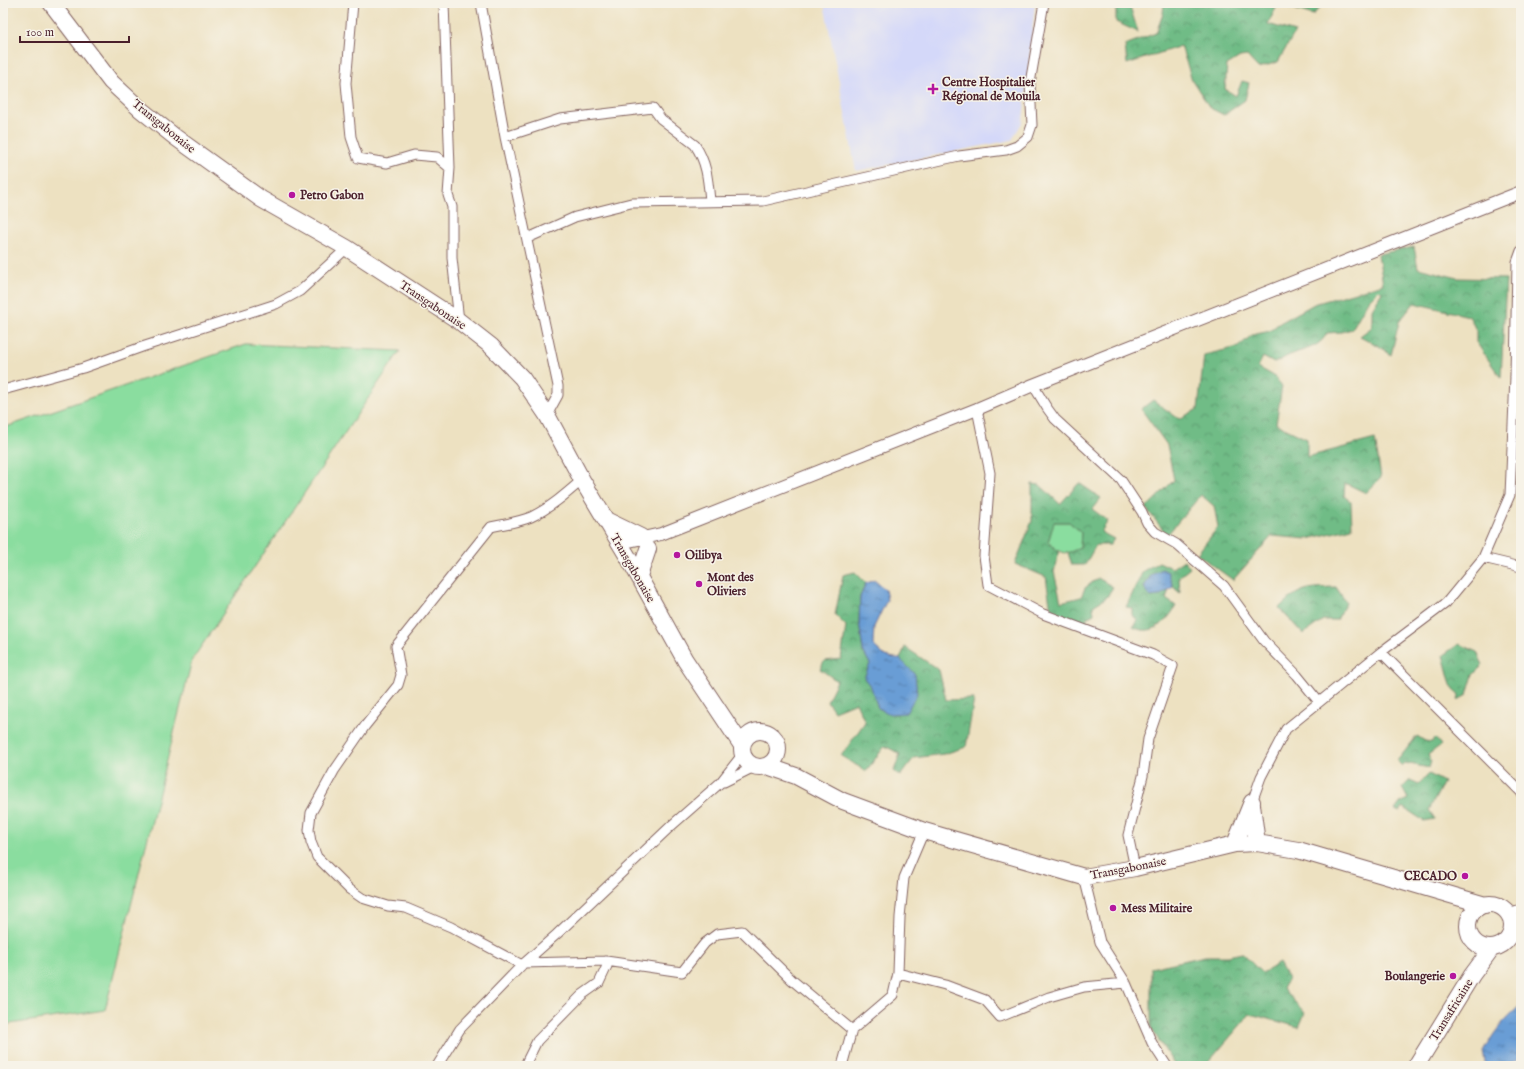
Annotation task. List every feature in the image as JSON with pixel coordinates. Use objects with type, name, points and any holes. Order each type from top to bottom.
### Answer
[{"type":"highway","name":"Transgabonaise","points":[[50,3],[112,82],[140,109],[175,137],[261,199],[346,248],[460,321],[491,346],[522,378],[547,415],[582,480],[639,576],[685,660],[714,702],[742,750]]},
{"type":"highway","points":[[606,520],[644,543],[639,576]]},
{"type":"highway","name":"Transgabonaise","points":[[714,702],[738,723],[752,732]]},
{"type":"highway","points":[[761,730],[769,733],[775,738],[778,746],[766,762],[749,764],[742,750],[747,735],[752,732],[761,730]]},
{"type":"highway","name":"Transgabonaise","points":[[766,762],[843,801],[924,831],[1084,877],[1135,868],[1236,844],[1257,843],[1298,850],[1485,905]]},
{"type":"highway","points":[[1252,802],[1257,843]]},
{"type":"highway","points":[[1236,844],[1252,802]]},
{"type":"highway","points":[[1444,894],[1469,922]]},
{"type":"highway","points":[[1485,905],[1497,906],[1515,917],[1508,938],[1502,944],[1492,948],[1484,947],[1476,943],[1471,937],[1468,929],[1472,914],[1477,908],[1485,905]]},
{"type":"highway","points":[[1472,975],[1476,943]]},
{"type":"highway","name":"Transafricaine","points":[[1416,1066],[1472,975],[1492,948]]},
{"type":"street","points":[[353,3],[346,83],[351,137],[358,158],[387,163],[414,155],[437,157],[450,168]]},
{"type":"street","points":[[444,3],[450,168],[448,195],[452,207],[452,258],[460,321]]},
{"type":"street","points":[[481,3],[505,137],[528,238],[558,386],[558,395],[547,415]]},
{"type":"street","points":[[528,238],[575,217],[631,203],[762,201],[959,156],[1006,150],[1017,146],[1028,137],[1032,125],[1030,83],[1044,3]]},
{"type":"street","points":[[505,137],[560,119],[653,108],[662,119],[695,145],[699,150],[707,171],[710,201]]},
{"type":"street","points":[[628,557],[644,543],[661,534],[1521,192]]},
{"type":"street","points":[[3,390],[83,368],[142,347],[276,304],[300,291],[346,248]]},
{"type":"street","points":[[1252,802],[1261,777],[1286,729],[1381,652],[1446,603],[1484,558],[1510,495],[1518,378],[1517,262],[1521,251]]},
{"type":"street","points":[[1034,385],[1055,419],[1121,480],[1142,512],[1147,523],[1155,532],[1176,544],[1224,586],[1264,641],[1297,675],[1319,702]]},
{"type":"street","points":[[977,409],[990,473],[984,556],[988,584],[1043,614],[1153,655],[1173,666],[1148,739],[1143,776],[1128,835],[1135,868]]},
{"type":"street","points":[[582,480],[559,500],[532,516],[512,523],[491,527],[396,646],[401,675],[398,685],[364,726],[338,764],[311,813],[309,830],[311,842],[318,857],[349,889],[362,898],[388,906],[406,908],[451,927],[523,964],[606,961],[682,972],[705,943],[717,934],[742,931],[792,980],[852,1030]]},
{"type":"street","points":[[620,543],[644,543]]},
{"type":"street","points":[[1484,558],[1521,567]]},
{"type":"street","points":[[1381,652],[1521,792]]},
{"type":"street","points":[[437,1066],[460,1029],[523,964],[557,934],[671,826],[720,783],[742,750]]},
{"type":"street","points":[[720,783],[766,762]]},
{"type":"street","points":[[842,1066],[852,1030],[893,995],[898,973],[900,917],[904,878],[924,831]]},
{"type":"street","points":[[1084,877],[1100,942],[1126,983],[1152,1043],[1167,1066]]},
{"type":"street","points":[[525,1066],[537,1040],[582,995],[599,983],[607,966],[606,961]]},
{"type":"street","points":[[898,973],[945,984],[985,1000],[1000,1016],[1049,997],[1084,987],[1126,983]]},
{"type":"shaded area","name":"Centre Hospitalier Régional de Mouila","points":[[824,3],[1035,3],[1023,121],[1012,140],[856,171]]},
{"type":"green space","points":[[1116,3],[1129,3],[1138,32],[1116,22]]},
{"type":"green space","points":[[1164,3],[1324,3],[1313,15],[1278,4],[1268,24],[1295,32],[1278,62],[1258,68],[1247,56],[1240,57],[1227,65],[1225,89],[1236,96],[1242,81],[1249,83],[1245,100],[1224,115],[1210,108],[1192,80],[1181,46],[1127,64],[1125,45],[1156,33],[1163,14]]},
{"type":"green space","points":[[1414,247],[1418,268],[1458,278],[1506,279],[1501,378],[1476,342],[1476,330],[1469,316],[1414,303],[1399,322],[1391,355],[1379,346],[1360,336],[1372,327],[1372,309],[1382,292],[1379,290],[1368,301],[1352,329],[1341,332],[1327,333],[1321,341],[1314,346],[1292,354],[1274,363],[1263,357],[1258,367],[1274,376],[1282,386],[1276,424],[1307,439],[1307,457],[1375,439],[1381,478],[1366,493],[1345,483],[1344,496],[1351,502],[1352,528],[1308,539],[1272,536],[1233,580],[1197,554],[1218,527],[1214,506],[1201,495],[1167,535],[1146,508],[1174,480],[1167,445],[1141,409],[1153,400],[1179,419],[1198,409],[1204,355],[1238,347],[1252,335],[1270,331],[1278,324],[1314,304],[1383,284],[1378,254]]},
{"type":"green space","points":[[246,344],[400,351],[192,660],[105,1010],[3,1025],[3,428]]},
{"type":"green space","points":[[1079,483],[1101,498],[1092,509],[1108,521],[1101,532],[1114,539],[1110,545],[1096,545],[1085,565],[1072,565],[1068,553],[1080,548],[1081,532],[1069,522],[1054,522],[1048,542],[1059,552],[1054,572],[1061,602],[1081,597],[1085,588],[1098,578],[1113,587],[1107,597],[1093,606],[1094,614],[1086,618],[1088,623],[1100,624],[1095,631],[1051,611],[1046,577],[1015,564],[1032,521],[1032,484],[1040,485],[1060,504]]},
{"type":"green space","points":[[1054,522],[1069,522],[1081,532],[1080,548],[1066,553],[1060,551],[1048,542]]},
{"type":"green space","points":[[1184,560],[1190,568],[1179,577],[1180,593],[1173,587],[1168,572],[1151,575],[1144,587],[1150,597],[1159,596],[1169,589],[1166,599],[1176,606],[1172,612],[1163,622],[1153,629],[1140,630],[1133,627],[1138,620],[1132,615],[1132,608],[1126,607],[1143,571],[1159,562],[1172,568]]},
{"type":"green space","points":[[855,572],[866,583],[860,597],[859,621],[863,651],[870,664],[864,678],[871,687],[878,708],[915,674],[900,659],[905,647],[939,670],[946,700],[974,699],[966,747],[944,754],[914,758],[900,776],[894,771],[900,754],[885,746],[866,771],[841,756],[865,722],[856,702],[834,711],[827,701],[837,681],[820,669],[824,661],[841,659],[846,626],[835,615],[843,575]]},
{"type":"green space","points":[[1336,587],[1346,602],[1337,620],[1323,620],[1303,634],[1279,608],[1299,592],[1318,588]]},
{"type":"green space","points":[[1459,644],[1477,652],[1483,665],[1473,675],[1467,695],[1458,700],[1459,695],[1451,685],[1443,655]]},
{"type":"green space","points":[[1417,736],[1425,741],[1432,742],[1435,738],[1441,745],[1428,755],[1431,761],[1429,768],[1405,763],[1402,766],[1397,761]]},
{"type":"green space","points":[[1429,774],[1444,782],[1429,810],[1435,819],[1424,821],[1403,807],[1400,812],[1395,810],[1401,802],[1408,799],[1402,788],[1410,780],[1419,784]]},
{"type":"green space","points":[[1242,953],[1262,973],[1279,963],[1288,979],[1283,989],[1305,1013],[1299,1027],[1250,1014],[1205,1066],[1175,1066],[1151,1028],[1151,968],[1205,956],[1228,956]]},
{"type":"water","points":[[1162,569],[1168,572],[1173,587],[1159,596],[1150,597],[1144,587],[1151,575]]},
{"type":"water","points":[[874,580],[885,589],[887,600],[874,627],[873,645],[885,656],[900,659],[915,674],[917,694],[906,713],[890,714],[878,708],[871,687],[864,678],[870,664],[863,651],[859,621],[860,597],[866,583]]},
{"type":"water","points":[[1521,1005],[1521,1058],[1502,1066],[1486,1066],[1483,1052],[1487,1045],[1504,1021]]},
{"type":"place","name":"Centre Hospitalier Régional de Mouila","points":[[933,89]]},
{"type":"place","name":"Petro Gabon","points":[[292,195]]},
{"type":"place","name":"Oilibya","points":[[677,555]]},
{"type":"place","name":"Mont des Oliviers","points":[[699,584]]},
{"type":"place","name":"CECADO","points":[[1465,876]]},
{"type":"place","name":"Mess Militaire","points":[[1113,908]]},
{"type":"place","name":"Boulangerie","points":[[1453,976]]}]
